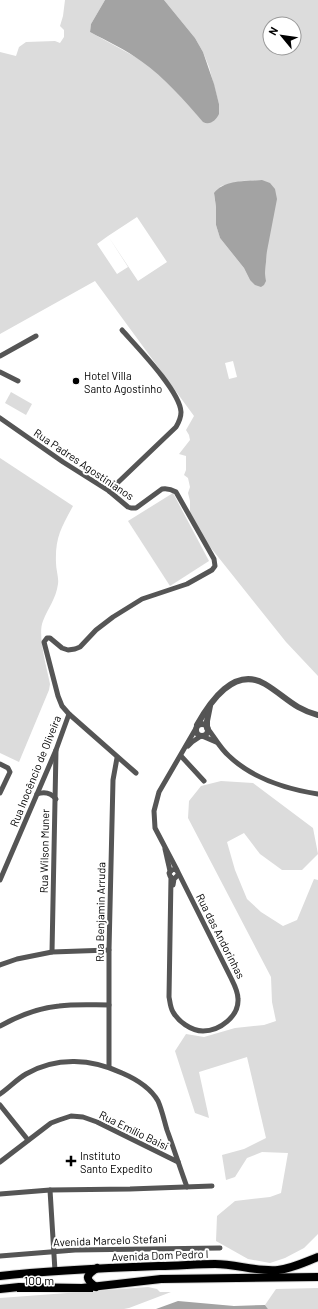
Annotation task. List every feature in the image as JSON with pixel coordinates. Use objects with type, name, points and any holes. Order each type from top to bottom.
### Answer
[{"type":"main road","name":"Avenida Dom Pedro I","points":[[0,1276],[97,1268],[216,1264],[262,1270],[278,1270],[295,1266],[318,1257]]},
{"type":"main road","points":[[96,1287],[90,1282],[88,1276],[90,1272],[97,1268]]},
{"type":"main road","points":[[0,1289],[82,1288],[161,1279],[318,1277]]},
{"type":"street","points":[[109,491],[176,427],[180,421],[181,413],[180,405],[165,380],[122,330]]},
{"type":"street","points":[[0,356],[36,336]]},
{"type":"street","points":[[0,372],[18,381]]},
{"type":"street","name":"Rua Padres Agostinianos","points":[[0,418],[63,462],[109,491],[133,509],[167,488],[176,492],[214,559],[215,566],[212,570],[187,584],[142,599],[113,617],[96,630],[80,647],[75,650],[62,648],[50,638],[45,639],[44,645],[58,696],[62,706],[69,714]]},
{"type":"street","points":[[216,742],[197,735],[196,728],[210,704],[220,692],[236,682],[254,680],[268,686],[299,709],[318,715]]},
{"type":"street","points":[[202,736],[207,734],[207,721],[210,704]]},
{"type":"street","points":[[69,714],[117,758],[136,773]]},
{"type":"street","name":"Rua Inocêncio de Oliveira","points":[[0,880],[56,750],[69,714]]},
{"type":"street","points":[[196,728],[203,724],[216,742],[229,756],[255,775],[277,785],[298,791],[318,794]]},
{"type":"street","name":"Rua das Andorinhas","points":[[174,875],[171,892],[169,997],[172,1010],[178,1018],[194,1029],[203,1031],[214,1029],[224,1024],[232,1017],[237,1009],[238,999],[236,988],[186,889],[174,875],[166,856],[165,848],[155,828],[154,807],[159,792],[196,728]]},
{"type":"street","name":"Rua das Andorinhas","points":[[184,750],[192,742],[202,736]]},
{"type":"street","name":"Rua Wilson Muner","points":[[52,952],[56,750]]},
{"type":"street","points":[[181,756],[204,781]]},
{"type":"street","name":"Rua Benjamin Arruda","points":[[109,1067],[109,950],[113,780],[117,758]]},
{"type":"street","points":[[0,764],[8,768],[10,772],[0,793]]},
{"type":"street","points":[[37,794],[42,792],[52,794],[56,799]]},
{"type":"street","points":[[0,965],[17,959],[52,952],[109,950]]},
{"type":"street","points":[[0,1026],[35,1011],[59,1006],[109,1005]]},
{"type":"street","points":[[0,1094],[26,1074],[39,1067],[59,1062],[79,1061],[95,1063],[109,1067],[135,1079],[152,1092],[158,1101],[187,1187]]},
{"type":"street","points":[[0,1105],[28,1140]]},
{"type":"street","name":"Rua Emílio Baisi","points":[[0,1162],[28,1140],[59,1120],[71,1116],[82,1117],[97,1122],[178,1162]]},
{"type":"street","points":[[0,1194],[50,1190],[212,1186]]},
{"type":"street","points":[[50,1190],[56,1271]]},
{"type":"street","name":"Avenida Marcelo Stefani","points":[[0,1256],[55,1251],[220,1248]]},
{"type":"shaded area","points":[[65,0],[105,0],[91,24],[90,32],[147,64],[171,85],[199,117],[219,104],[209,67],[195,38],[164,0],[318,0],[318,676],[286,642],[203,538],[190,516],[190,501],[188,493],[190,487],[188,478],[184,475],[186,470],[186,456],[179,454],[190,440],[186,430],[194,416],[95,281],[0,334],[0,52],[16,56],[19,47],[26,42],[55,41],[60,43],[64,37],[64,30],[60,26]],"holes":[[[262,180],[267,251],[265,273],[266,281],[250,280],[244,268],[220,238],[216,225],[214,194],[221,186],[242,181]],[[137,217],[167,262],[138,281],[108,236]],[[108,236],[128,267],[117,274],[97,244]],[[233,361],[237,377],[229,379],[225,363]]]},
{"type":"shaded area","points":[[105,0],[164,0],[195,38],[203,52],[219,104],[219,114],[214,120],[210,123],[203,122],[174,90],[150,68],[129,53],[90,32],[91,24]]},
{"type":"shaded area","points":[[262,180],[270,183],[275,189],[277,199],[267,251],[265,273],[266,281],[261,287],[255,285],[250,280],[244,268],[220,238],[216,225],[214,193],[229,183]]},
{"type":"shaded area","points":[[11,392],[32,404],[26,415],[5,403]]},
{"type":"shaded area","points":[[0,458],[73,506],[62,527],[58,540],[56,566],[58,584],[56,594],[41,627],[42,643],[50,684],[49,690],[19,762],[0,753]]},
{"type":"shaded area","points":[[173,493],[209,561],[170,586],[128,521]]},
{"type":"shaded area","points":[[221,781],[253,783],[313,828],[318,854],[302,870],[282,870],[260,854],[244,833],[227,842],[235,870],[247,899],[261,912],[283,926],[297,920],[314,879],[318,880],[318,1234],[304,1248],[285,1258],[270,1263],[248,1259],[216,1241],[217,1216],[235,1201],[270,1197],[281,1193],[288,1153],[262,1152],[247,1158],[235,1177],[226,1180],[222,1155],[244,1149],[266,1138],[247,1057],[199,1072],[209,1118],[195,1113],[175,1051],[186,1034],[204,1037],[235,1028],[264,1025],[276,1021],[272,1002],[271,977],[188,818],[189,801],[201,786]]},
{"type":"shaded area","points":[[148,1287],[157,1289],[160,1292],[171,1292],[124,1309],[0,1309],[0,1298]]},
{"type":"shaded area","points":[[318,1288],[318,1309],[268,1309],[265,1305],[276,1289]]},
{"type":"shaded area","points":[[178,1301],[234,1306],[265,1305],[268,1309],[156,1309]]},
{"type":"place","name":"Hotel Villa Santo Agostinho","points":[[76,381]]},
{"type":"place","name":"Instituto Santo Expedito","points":[[71,1161]]}]
